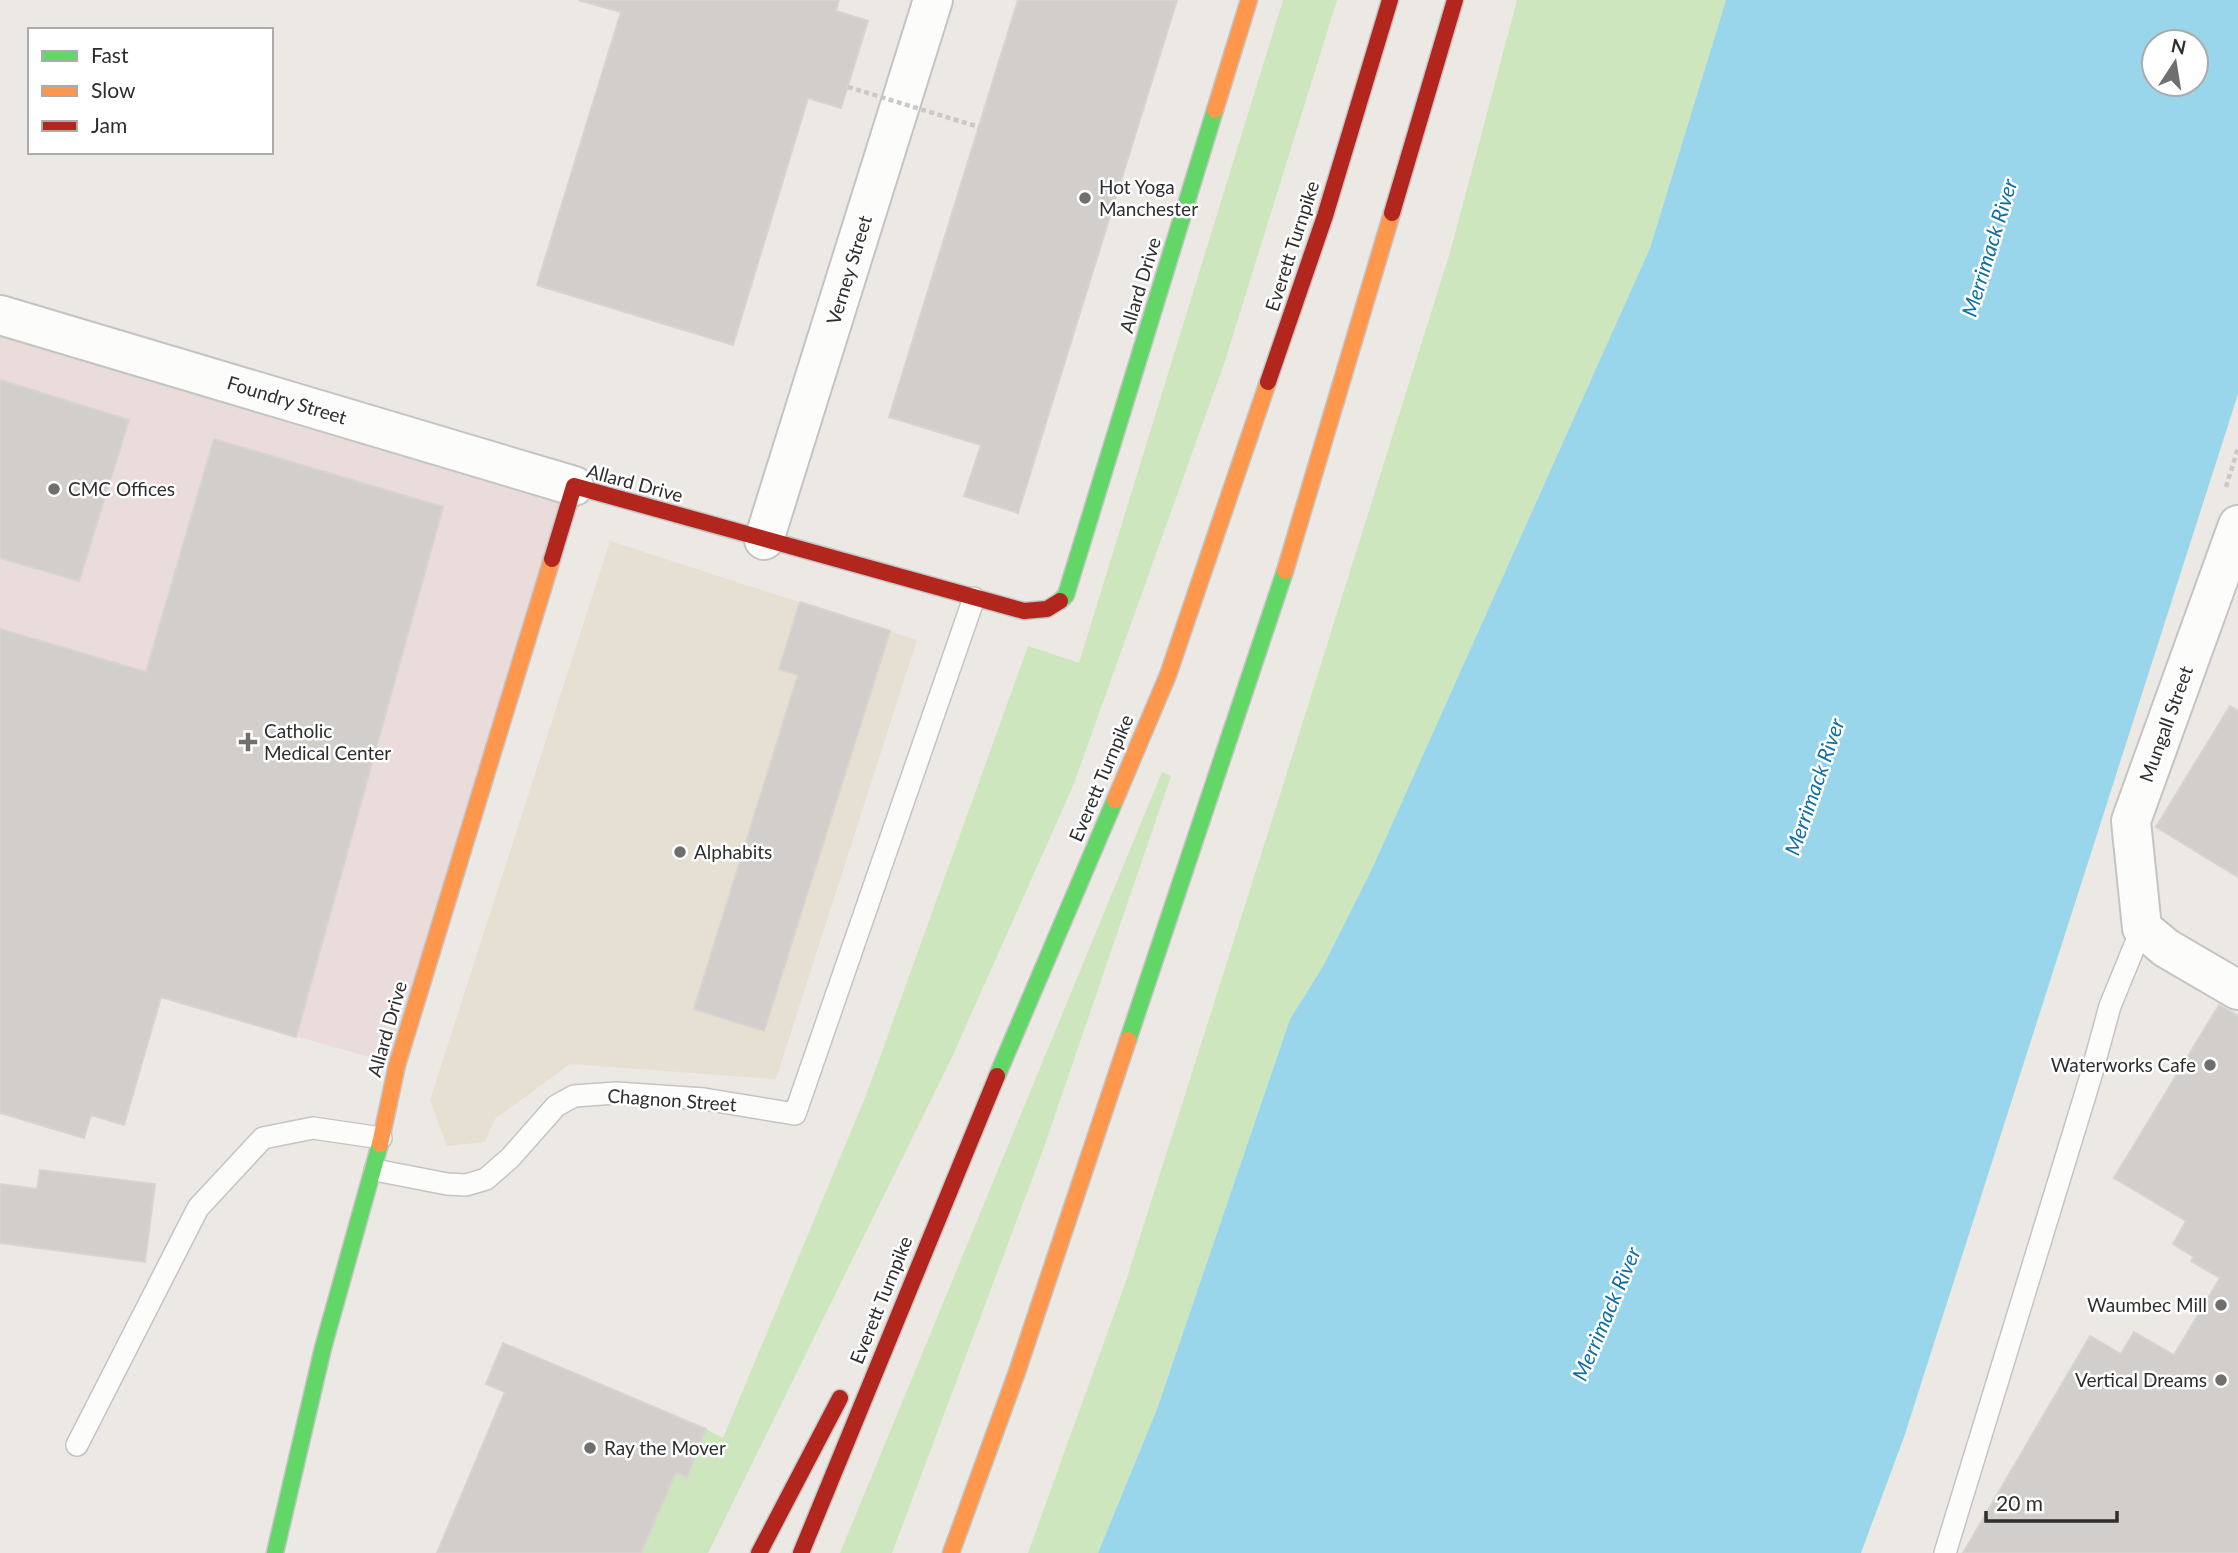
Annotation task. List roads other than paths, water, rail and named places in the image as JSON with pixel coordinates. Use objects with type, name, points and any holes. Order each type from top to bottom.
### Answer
[{"type":"main road","name":"Allard Drive","points":[[275,1553],[323,1348],[374,1170],[397,1065],[575,486],[1024,611],[1041,612],[1054,608],[1066,595],[1249,0]]},
{"type":"main road","name":"Everett Turnpike","points":[[801,1553],[945,1198],[1168,675],[1325,216],[1390,0]]},
{"type":"main road","points":[[951,1553],[1017,1372],[1299,529],[1455,0]]},
{"type":"main road","points":[[868,1345],[945,1198]]},
{"type":"main road","points":[[759,1553],[849,1382]]},
{"type":"street","name":"Verney Street","points":[[764,540],[933,0]]},
{"type":"street","name":"Foundry Street","points":[[0,315],[575,486]]},
{"type":"street","name":"Mungall Street","points":[[2142,928],[2131,821],[2238,525]]},
{"type":"street","points":[[2142,928],[2166,948],[2238,990]]},
{"type":"lane","name":"Chagnon Street","points":[[374,1170],[447,1184],[466,1185],[486,1179],[556,1106],[574,1096],[616,1093],[704,1099],[795,1114],[974,598]]},
{"type":"lane","points":[[1945,1553],[2110,1006],[2142,928]]},
{"type":"lane","points":[[77,1445],[198,1208],[263,1138],[313,1128],[381,1138]]},
{"type":"water","name":"Merrimack River","points":[[1726,0],[2238,0],[2238,394],[1904,1437],[1861,1553],[1098,1553],[1157,1409],[1290,1019],[1322,968],[1371,871],[1650,248]]},
{"type":"place","name":"Hot Yoga Manchester","points":[[1085,198]]},
{"type":"place","name":"CMC Offices","points":[[54,489]]},
{"type":"place","name":"Catholic Medical Center","points":[[248,742]]},
{"type":"place","name":"Alphabits","points":[[680,852]]},
{"type":"place","name":"Waterworks Cafe","points":[[2210,1065]]},
{"type":"place","name":"Waumbec Mill","points":[[2221,1305]]},
{"type":"place","name":"Vertical Dreams","points":[[2221,1380]]},
{"type":"place","name":"Ray the Mover","points":[[590,1448]]}]
